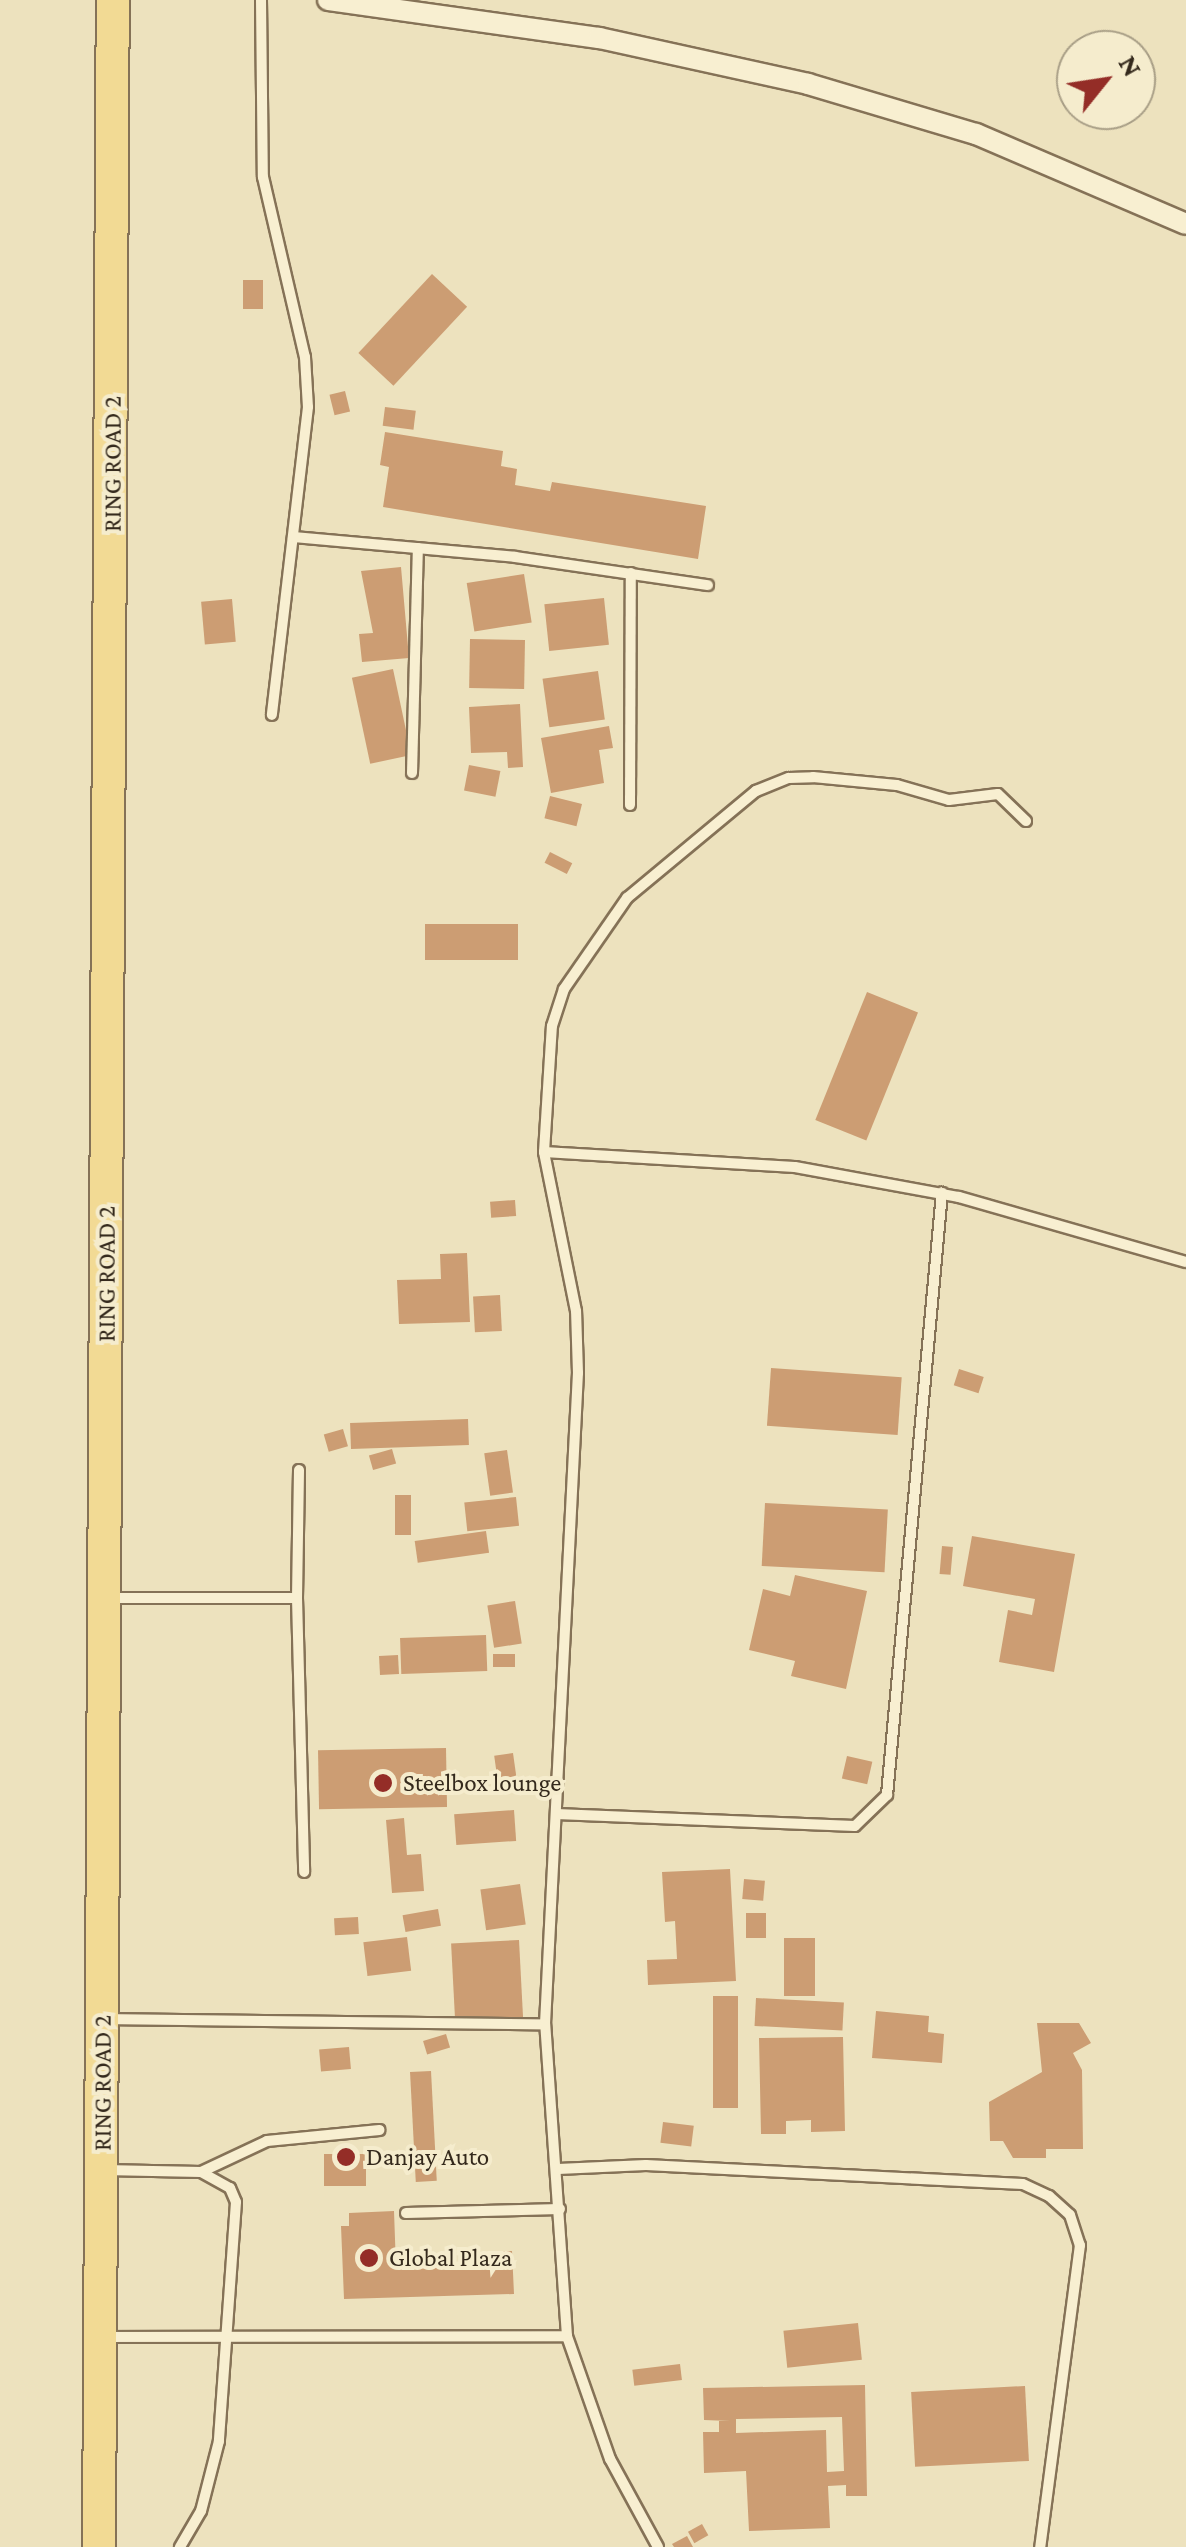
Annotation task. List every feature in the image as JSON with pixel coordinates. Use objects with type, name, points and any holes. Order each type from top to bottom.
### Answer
[{"type":"main road","name":"RING ROAD 2","points":[[99,2547],[113,0]]},
{"type":"street","points":[[328,0],[599,38],[808,84],[976,134],[1186,224]]},
{"type":"lane","points":[[261,0],[263,177],[306,374],[293,537],[272,715]]},
{"type":"lane","points":[[293,537],[418,548],[708,584]]},
{"type":"lane","points":[[412,772],[418,548]]},
{"type":"lane","points":[[630,806],[631,574]]},
{"type":"lane","points":[[658,2547],[610,2459],[568,2336],[545,2024],[578,1373],[576,1311],[544,1152],[552,1026],[564,989],[627,898],[735,803],[789,778],[897,785],[949,800],[998,794],[1026,822]]},
{"type":"lane","points":[[544,1152],[794,1167],[942,1194],[1186,1262]]},
{"type":"lane","points":[[556,1814],[855,1826],[888,1795],[942,1194]]},
{"type":"lane","points":[[298,1470],[304,1872]]},
{"type":"lane","points":[[105,1598],[297,1598]]},
{"type":"lane","points":[[104,2018],[545,2024]]},
{"type":"lane","points":[[103,2170],[201,2172],[266,2141],[379,2130]]},
{"type":"lane","points":[[558,2169],[646,2165],[1023,2184],[1049,2196],[1070,2216],[1080,2245],[1040,2547]]},
{"type":"lane","points":[[180,2547],[201,2511],[220,2441],[236,2202],[230,2188],[201,2172]]},
{"type":"lane","points":[[406,2213],[560,2209]]},
{"type":"lane","points":[[103,2337],[568,2336]]},
{"type":"building","points":[[432,274],[467,307],[393,386],[358,353]]},
{"type":"building","points":[[243,280],[263,280],[263,309],[243,309]]},
{"type":"building","points":[[345,391],[350,411],[335,415],[329,395]]},
{"type":"building","points":[[385,407],[416,411],[413,430],[383,426]]},
{"type":"building","points":[[385,432],[503,451],[501,466],[517,469],[515,485],[550,491],[552,482],[706,506],[698,559],[383,507],[389,467],[380,465]]},
{"type":"building","points":[[401,567],[409,658],[362,662],[359,634],[373,633],[361,571]]},
{"type":"building","points":[[524,574],[532,622],[474,631],[467,583]]},
{"type":"building","points":[[604,598],[609,645],[549,651],[544,604]]},
{"type":"building","points":[[232,599],[236,642],[205,645],[201,602]]},
{"type":"building","points":[[470,639],[525,640],[524,689],[469,688]]},
{"type":"building","points":[[393,669],[411,755],[370,764],[352,678]]},
{"type":"building","points":[[598,671],[605,720],[549,727],[543,679]]},
{"type":"building","points":[[520,704],[523,767],[508,768],[507,752],[471,753],[469,707]]},
{"type":"building","points":[[609,726],[613,748],[599,750],[604,783],[551,793],[541,738]]},
{"type":"building","points":[[469,765],[500,771],[495,797],[464,791]]},
{"type":"building","points":[[550,796],[582,804],[576,826],[544,818]]},
{"type":"building","points":[[550,852],[572,863],[567,874],[545,863]]},
{"type":"building","points":[[425,924],[518,924],[518,960],[425,960]]},
{"type":"building","points":[[867,992],[918,1013],[866,1141],[815,1120]]},
{"type":"building","points":[[515,1200],[516,1216],[491,1218],[490,1202]]},
{"type":"building","points":[[467,1253],[470,1322],[399,1324],[397,1280],[441,1279],[440,1254]]},
{"type":"building","points":[[500,1295],[502,1331],[475,1332],[473,1296]]},
{"type":"building","points":[[771,1368],[902,1377],[898,1435],[767,1426]]},
{"type":"building","points":[[959,1369],[984,1377],[978,1393],[954,1385]]},
{"type":"building","points":[[468,1419],[469,1445],[351,1449],[350,1423]]},
{"type":"building","points":[[343,1429],[348,1446],[329,1452],[324,1435]]},
{"type":"building","points":[[392,1449],[396,1463],[373,1470],[369,1456]]},
{"type":"building","points":[[507,1450],[513,1493],[490,1496],[484,1453]]},
{"type":"building","points":[[395,1495],[411,1495],[411,1535],[395,1535]]},
{"type":"building","points":[[516,1497],[519,1526],[467,1531],[464,1502]]},
{"type":"building","points":[[765,1503],[888,1509],[885,1572],[762,1566]]},
{"type":"building","points":[[486,1531],[489,1553],[418,1563],[415,1541]]},
{"type":"building","points":[[972,1536],[1075,1554],[1054,1672],[999,1662],[1008,1610],[1032,1615],[1035,1599],[963,1586]]},
{"type":"building","points":[[942,1546],[953,1547],[951,1575],[940,1574]]},
{"type":"building","points":[[795,1575],[867,1591],[846,1689],[791,1676],[795,1661],[749,1650],[763,1589],[790,1596]]},
{"type":"building","points":[[515,1601],[522,1643],[494,1648],[487,1605]]},
{"type":"building","points":[[486,1635],[487,1671],[401,1674],[400,1638]]},
{"type":"building","points":[[493,1654],[515,1654],[515,1667],[493,1667]]},
{"type":"building","points":[[398,1655],[399,1674],[380,1675],[379,1656]]},
{"type":"building","name":"Steelbox lounge","points":[[446,1748],[447,1807],[319,1809],[318,1750]]},
{"type":"building","points":[[513,1753],[517,1782],[498,1784],[494,1756]]},
{"type":"building","points":[[847,1756],[872,1762],[867,1784],[842,1778]]},
{"type":"building","points":[[514,1810],[516,1841],[456,1845],[454,1814]]},
{"type":"building","points":[[404,1818],[407,1855],[421,1854],[424,1891],[392,1893],[386,1820]]},
{"type":"building","points":[[730,1869],[736,1981],[648,1985],[647,1960],[677,1959],[675,1921],[665,1922],[662,1872]]},
{"type":"building","points":[[744,1879],[765,1881],[763,1901],[742,1899]]},
{"type":"building","points":[[520,1884],[526,1925],[486,1930],[480,1890]]},
{"type":"building","points":[[438,1909],[441,1926],[405,1932],[403,1915]]},
{"type":"building","points":[[746,1913],[766,1913],[766,1938],[746,1938]]},
{"type":"building","points":[[358,1917],[359,1934],[335,1935],[334,1918]]},
{"type":"building","points":[[407,1937],[411,1971],[367,1976],[363,1942]]},
{"type":"building","points":[[784,1938],[815,1938],[815,1996],[784,1996]]},
{"type":"building","points":[[519,1940],[523,2021],[455,2024],[451,1944]]},
{"type":"building","points":[[713,1996],[738,1996],[738,2108],[713,2108]]},
{"type":"building","points":[[756,1998],[844,2003],[842,2031],[755,2026]]},
{"type":"building","points":[[876,2011],[929,2016],[928,2032],[944,2034],[942,2063],[872,2058]]},
{"type":"building","points":[[1037,2023],[1079,2023],[1091,2043],[1073,2053],[1082,2070],[1083,2149],[1046,2149],[1046,2158],[1013,2158],[1003,2141],[990,2141],[989,2102],[1042,2072]]},
{"type":"building","points":[[446,2034],[450,2047],[427,2054],[423,2041]]},
{"type":"building","points":[[843,2037],[845,2131],[811,2132],[811,2120],[786,2121],[786,2134],[761,2134],[759,2038]]},
{"type":"building","points":[[349,2047],[351,2069],[321,2072],[319,2050]]},
{"type":"building","points":[[431,2071],[437,2181],[416,2182],[410,2072]]},
{"type":"building","points":[[663,2122],[694,2126],[691,2147],[660,2143]]},
{"type":"building","points":[[324,2154],[366,2154],[366,2186],[324,2186]]},
{"type":"building","name":"Global Plaza","points":[[394,2211],[396,2267],[490,2264],[489,2251],[512,2251],[514,2294],[344,2299],[341,2226],[349,2226],[349,2213]]},
{"type":"building","points":[[858,2323],[862,2360],[787,2368],[783,2331]]},
{"type":"building","points":[[680,2364],[682,2380],[634,2386],[632,2370]]},
{"type":"building","points":[[865,2385],[867,2496],[846,2496],[846,2485],[828,2486],[830,2528],[749,2531],[746,2471],[704,2473],[703,2432],[719,2432],[719,2421],[730,2421],[704,2420],[703,2388]],"holes":[[[842,2417],[844,2471],[827,2472],[826,2430],[736,2433],[736,2419]]]},
{"type":"building","points":[[1025,2386],[1029,2461],[915,2467],[911,2392]]},
{"type":"building","points":[[702,2524],[708,2535],[694,2543],[688,2532]]},
{"type":"building","points":[[687,2536],[693,2547],[674,2547],[672,2544]]},
{"type":"place","name":"Steelbox lounge","points":[[383,1783]]},
{"type":"place","name":"Danjay Auto","points":[[346,2157]]},
{"type":"place","name":"Global Plaza","points":[[369,2258]]}]
